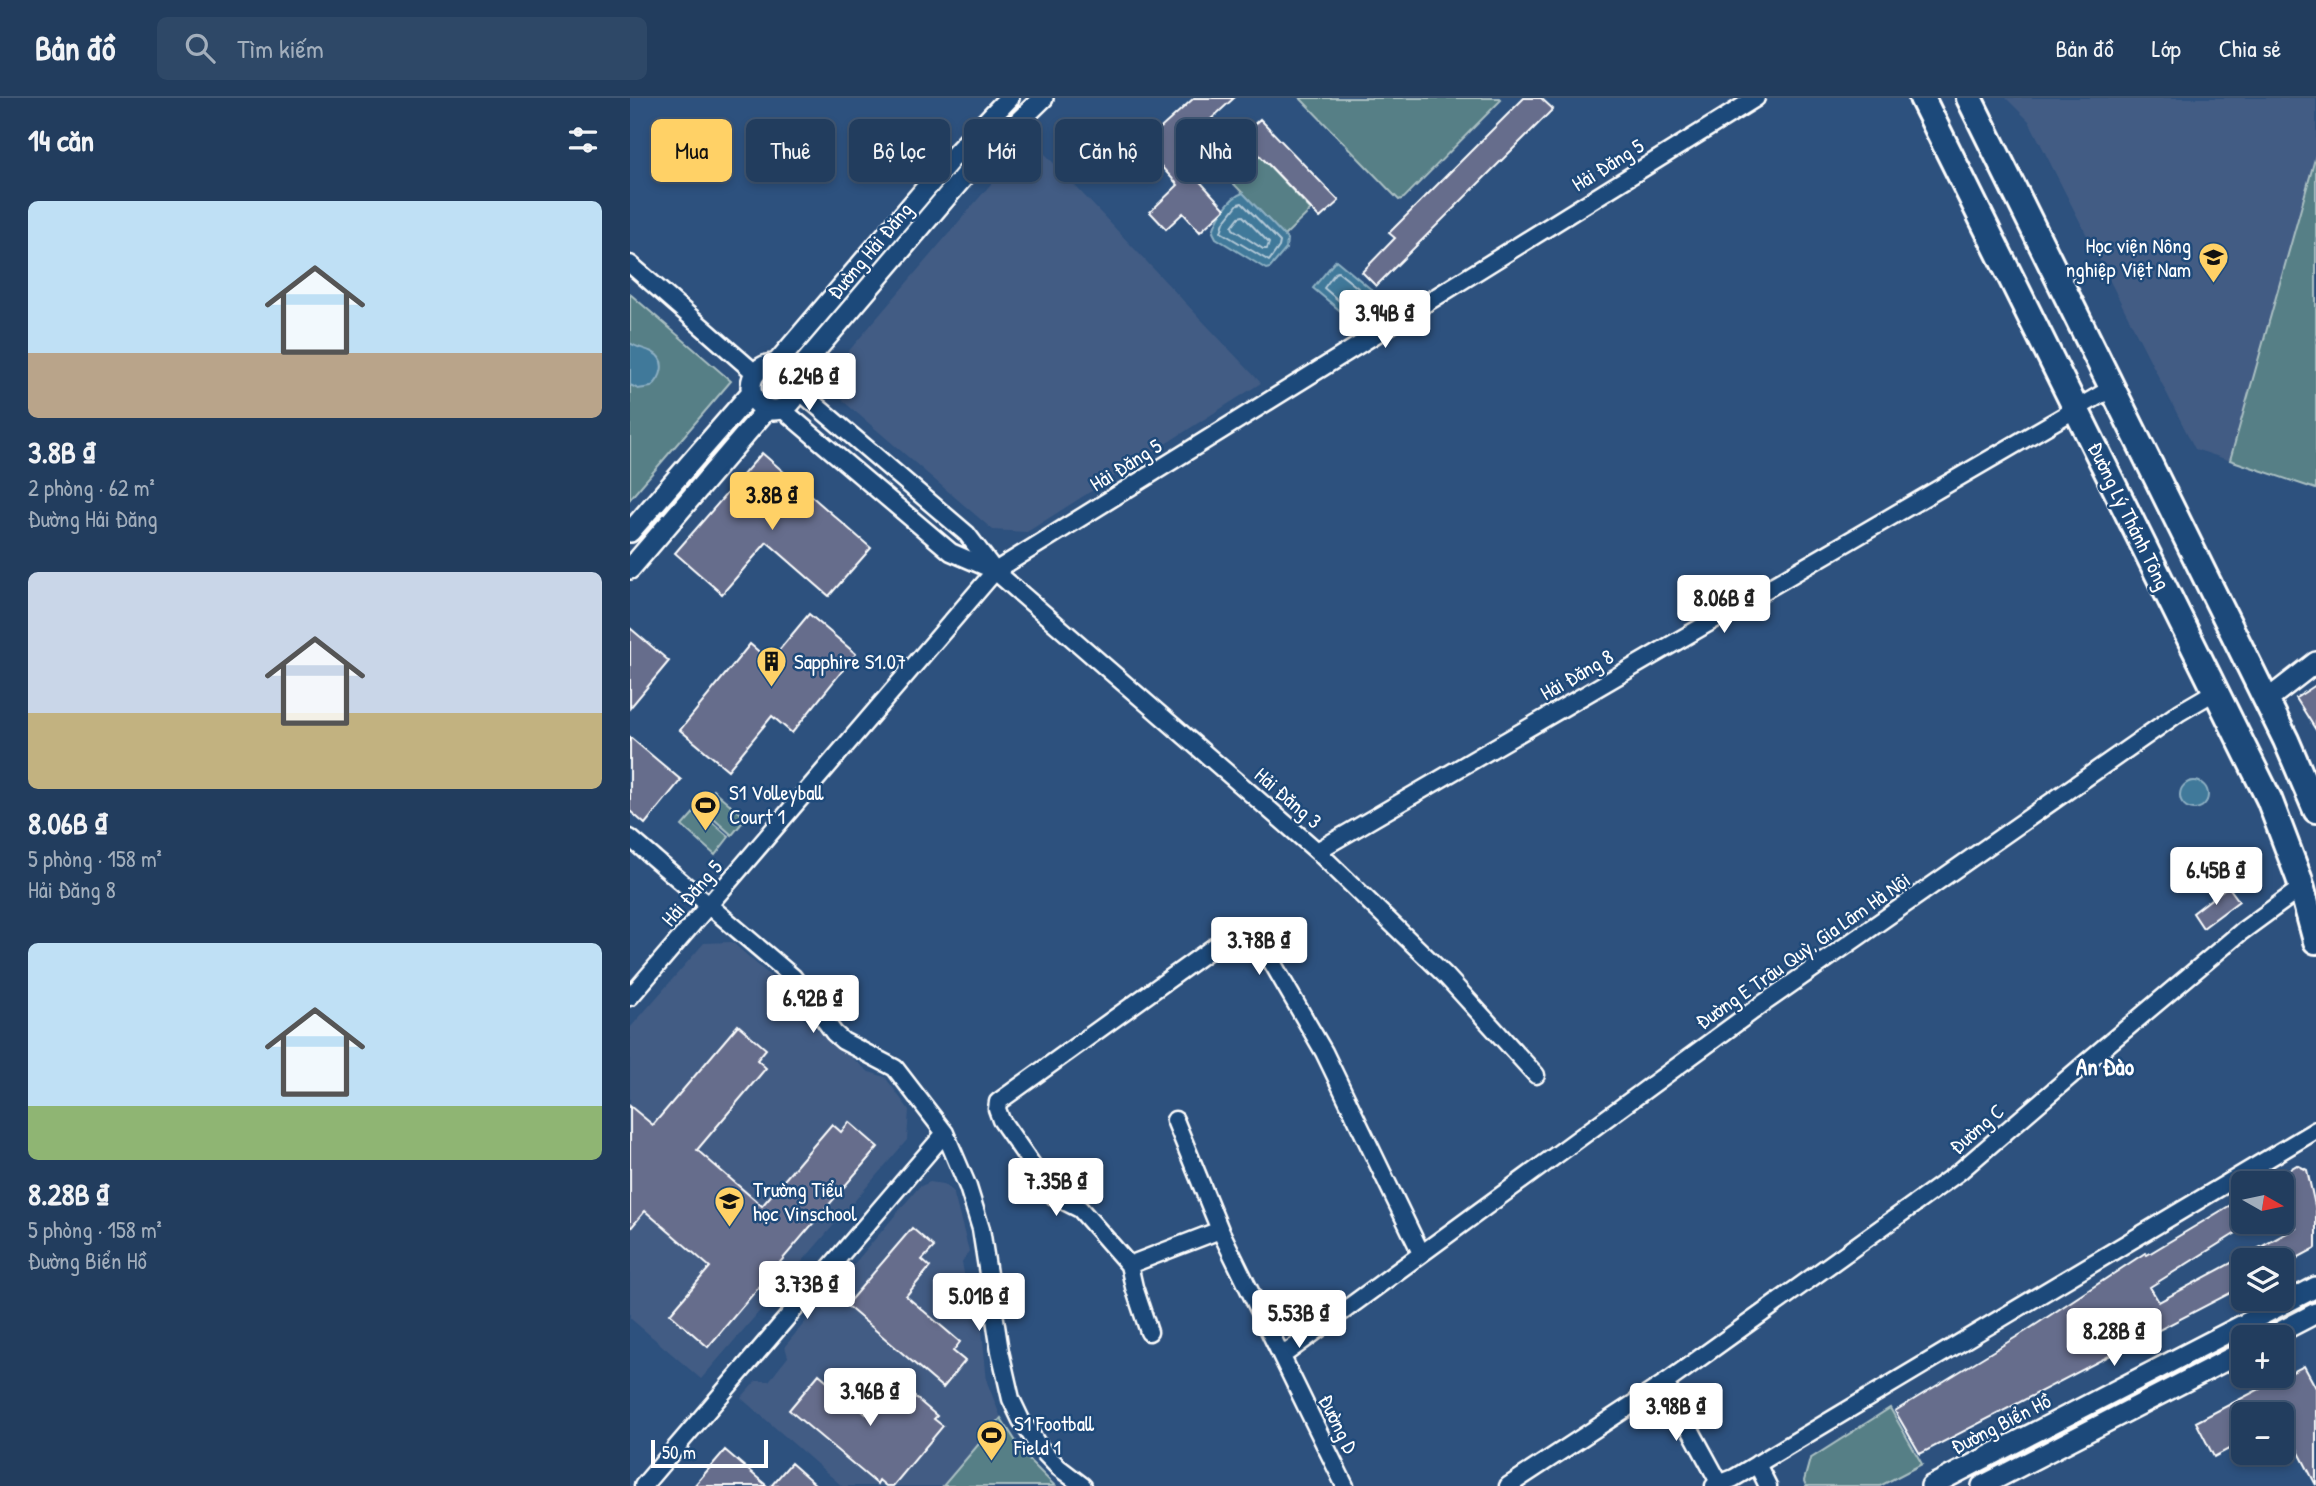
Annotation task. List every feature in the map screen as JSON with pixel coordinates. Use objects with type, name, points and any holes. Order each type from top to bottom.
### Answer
[{"type":"main road","name":"Đường Lý Thánh Tông","points":[[1923,98],[2269,799],[2301,888],[2316,941]]},
{"type":"main road","name":"Đường Lý Thánh Tông","points":[[1969,98],[2267,700],[2316,810]]},
{"type":"street","name":"Đường Hải Đăng","points":[[776,364],[950,160],[1008,98]]},
{"type":"street","points":[[1008,98],[1024,115]]},
{"type":"street","name":"Đường Hải Đăng","points":[[795,382],[971,167],[1043,98]]},
{"type":"street","name":"Hải Đăng 5","points":[[630,997],[995,571],[1756,98]]},
{"type":"street","points":[[630,264],[753,383],[760,405],[774,409]]},
{"type":"street","points":[[630,532],[753,383],[763,366],[776,364],[786,367],[795,382],[793,400],[774,409],[630,569]]},
{"type":"street","name":"Hải Đăng 3","points":[[795,382],[967,534],[995,571],[1317,851],[1446,976],[1536,1075]]},
{"type":"street","name":"Hải Đăng 8","points":[[1317,851],[2112,388]]},
{"type":"street","name":"Hải Đăng 3","points":[[774,409],[951,552],[995,571]]},
{"type":"street","points":[[2267,700],[2316,662]]},
{"type":"street","name":"Đường E Trâu Quỳ, Gia Lâm Hà Nội","points":[[1282,1356],[1761,1005],[2187,707],[2216,691]]},
{"type":"street","points":[[630,838],[793,976],[834,1033],[843,1041],[895,1068],[945,1133],[968,1187],[981,1229],[1000,1351],[1011,1399],[1040,1448],[1058,1467],[1083,1486]]},
{"type":"street","name":"Đường C","points":[[1508,1486],[1665,1383],[1959,1172],[2241,932],[2301,888]]},
{"type":"street","points":[[1149,1332],[1129,1265],[1080,1209],[1054,1196],[1001,1120],[997,1109],[998,1102],[1234,933],[1244,930],[1255,933],[1324,1052],[1421,1253]]},
{"type":"street","name":"Đường D","points":[[1175,1120],[1220,1230],[1345,1486]]},
{"type":"street","points":[[1665,1383],[1717,1485],[1757,1464],[2316,1129]]},
{"type":"street","points":[[643,1486],[945,1133]]},
{"type":"street","points":[[1129,1265],[1220,1230]]},
{"type":"street","name":"Đường Biển Hồ","points":[[1931,1486],[2316,1287]]},
{"type":"street","points":[[2293,1325],[2316,1313]]},
{"type":"street","points":[[1982,1486],[2231,1358]]},
{"type":"street","points":[[1757,1464],[1768,1486]]},
{"type":"shaded area","name":"Học viện Nông nghiệp Việt Nam","points":[[2006,98],[2316,98],[2316,489],[2195,449],[2029,121]]},
{"type":"shaded area","points":[[1041,150],[1055,165],[1055,182],[1071,182],[1261,383],[1027,532],[993,530],[843,401],[836,366],[993,182],[1041,182]]},
{"type":"shaded area","name":"Trường Tiểu học Vinschool","points":[[732,942],[784,988],[789,1007],[869,1072],[885,1077],[909,1110],[907,1140],[701,1379],[630,1318],[630,1028],[704,943]]},
{"type":"shaded area","points":[[930,1182],[943,1184],[953,1191],[969,1251],[962,1262],[971,1313],[981,1320],[987,1382],[1001,1418],[943,1486],[842,1486],[741,1398],[756,1381],[769,1381],[788,1357],[785,1346],[919,1187]]},
{"type":"green space","points":[[1300,98],[1499,98],[1501,100],[1399,200]]},
{"type":"green space","points":[[2316,155],[2316,489],[2230,460]]},
{"type":"green space","points":[[1260,156],[1311,210],[1284,236],[1233,183],[1256,182],[1256,160]]},
{"type":"green space","points":[[630,294],[731,381],[630,499]]},
{"type":"green space","points":[[713,790],[746,818],[732,835],[699,806]]},
{"type":"green space","name":"S1 Volleyball Court 1","points":[[697,809],[729,837],[715,855],[682,826]]},
{"type":"green space","points":[[1890,1408],[1922,1464],[1880,1486],[1806,1486],[1804,1481],[1810,1459]]},
{"type":"green space","points":[[1001,1418],[1026,1457],[1055,1486],[943,1486]]},
{"type":"water","points":[[1243,193],[1287,239],[1286,249],[1270,268],[1266,269],[1216,238],[1213,232],[1224,209]]},
{"type":"water","points":[[1336,260],[1379,296],[1356,324],[1313,288]]},
{"type":"water","points":[[630,343],[657,355],[662,364],[658,379],[651,387],[638,389],[630,385]]},
{"type":"water","points":[[2194,781],[2204,785],[2208,795],[2204,805],[2194,809],[2184,805],[2180,795],[2184,785]]},
{"type":"building","points":[[1194,98],[1234,98],[1211,119],[1176,119],[1176,182],[1200,182],[1225,209],[1200,232],[1183,213],[1166,229],[1150,212],[1178,185],[1162,167],[1162,127]]},
{"type":"building","points":[[1524,98],[1541,98],[1553,109],[1376,286],[1362,272],[1395,238],[1389,233]]},
{"type":"building","points":[[1260,119],[1339,201],[1320,218],[1256,152],[1256,123]]},
{"type":"building","points":[[762,453],[871,548],[829,596],[767,542],[722,594],[675,553]]},
{"type":"building","name":"Sapphire S1.07","points":[[809,614],[856,654],[792,733],[772,716],[728,770],[680,730],[750,644],[770,661]]},
{"type":"building","points":[[630,628],[669,661],[630,708]]},
{"type":"building","points":[[2316,685],[2316,730],[2296,698]]},
{"type":"building","points":[[630,737],[681,780],[645,824],[630,811]]},
{"type":"building","points":[[2228,886],[2239,901],[2203,928],[2193,913]]},
{"type":"building","points":[[738,1025],[766,1049],[757,1060],[766,1068],[697,1150],[762,1206],[832,1124],[841,1132],[849,1122],[878,1147],[708,1347],[670,1314],[710,1267],[645,1211],[630,1229],[630,1106],[653,1125]]},
{"type":"building","points":[[2297,1165],[2307,1170],[2316,1210],[2316,1248],[2294,1260],[2294,1248],[2259,1248],[2285,1234],[2294,1234],[2294,1171],[2287,1171]]},
{"type":"building","points":[[2231,1205],[2231,1234],[2234,1234],[2150,1287],[2159,1302],[2231,1263],[2231,1293],[1920,1454],[1895,1411],[2026,1331],[2145,1253],[2147,1255]]},
{"type":"building","points":[[912,1228],[934,1247],[922,1260],[930,1267],[906,1296],[960,1342],[953,1351],[965,1361],[943,1388],[846,1305]]},
{"type":"building","points":[[2304,1366],[2316,1388],[2316,1485],[2294,1443],[2294,1402],[2235,1402],[2262,1388],[2294,1388],[2294,1371]]},
{"type":"building","points":[[819,1374],[866,1414],[895,1380],[937,1416],[934,1419],[943,1426],[893,1486],[886,1486],[879,1480],[877,1484],[789,1410]]},
{"type":"building","points":[[2231,1404],[2231,1448],[2214,1457],[2196,1422]]},
{"type":"building","points":[[725,1450],[767,1486],[694,1486]]},
{"type":"building","points":[[791,1463],[817,1486],[771,1486]]},
{"type":"place","name":"Học viện Nông nghiệp Việt Nam","points":[[2214,285]]},
{"type":"place","name":"Sapphire S1.07","points":[[771,689]]},
{"type":"place","name":"S1 Volleyball Court 1","points":[[706,832]]},
{"type":"place","name":"Trường Tiểu học Vinschool","points":[[730,1229]]},
{"type":"place","name":"S1 Football Field 1","points":[[991,1463]]},
{"type":"district","name":"An Đào","points":[[2105,1067]]}]
